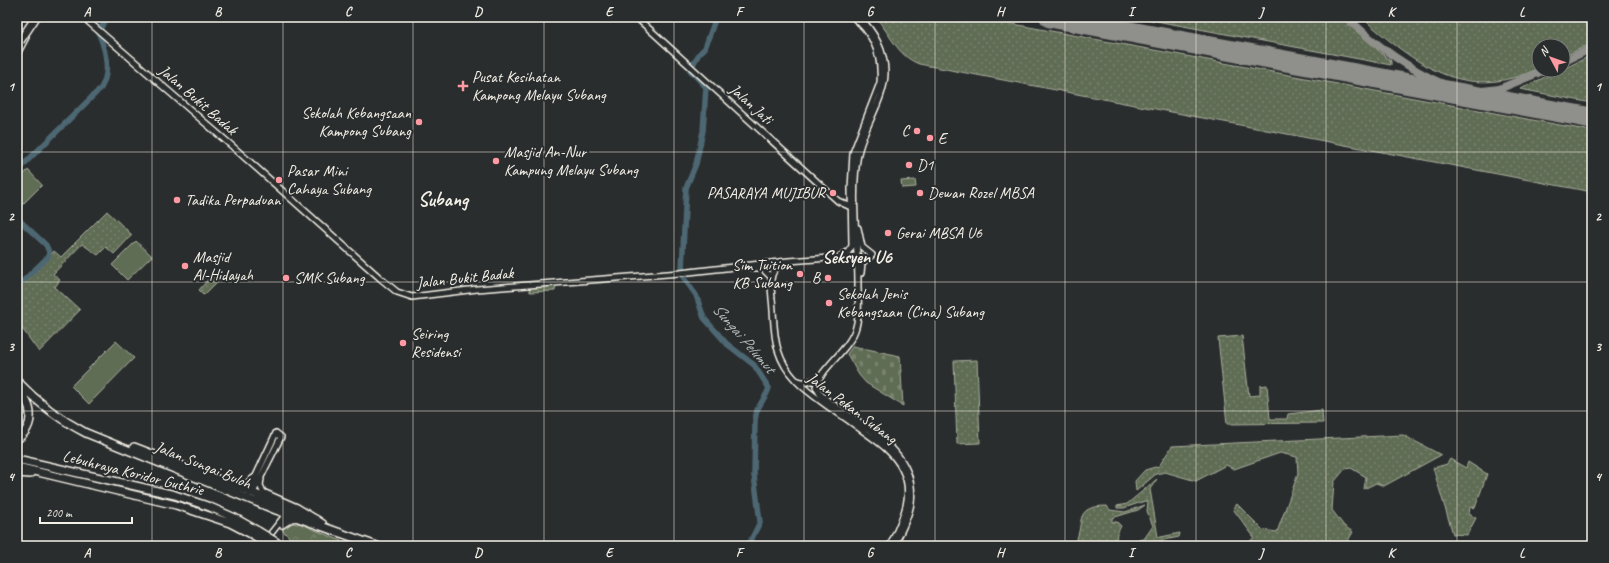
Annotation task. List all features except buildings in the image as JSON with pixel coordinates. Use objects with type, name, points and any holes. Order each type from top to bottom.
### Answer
[{"type":"highway","points":[[17,29],[23,17]]},
{"type":"highway","points":[[18,41],[23,17]]},
{"type":"highway","points":[[18,41],[34,17]]},
{"type":"highway","points":[[17,52],[34,17]]},
{"type":"highway","name":"Jalan Sungai Buloh","points":[[18,382],[65,422],[86,433],[276,510],[307,515],[348,536]]},
{"type":"highway","points":[[17,391],[21,393],[29,406],[30,418],[26,430],[17,440]]},
{"type":"highway","name":"Jalan Sungai Buloh","points":[[51,411],[106,436],[251,493],[298,517],[377,546]]},
{"type":"highway","name":"Lebuhraya Koridor Guthrie","points":[[17,459],[174,495],[210,507],[235,518],[275,545]]},
{"type":"highway","name":"Lebuhraya Koridor Guthrie","points":[[17,471],[46,474],[149,498],[208,514],[257,534]]},
{"type":"highway","points":[[276,510],[281,516],[280,523]]},
{"type":"highway","points":[[280,523],[291,518],[298,517]]},
{"type":"highway","name":"Jalan Sungai Buloh","points":[[363,542],[369,546]]},
{"type":"main road","name":"Jalan Bukit Badak","points":[[83,17],[232,146],[380,278],[401,294],[412,297],[520,285],[683,273],[788,261],[858,256]]},
{"type":"main road","name":"Jalan Jati","points":[[636,17],[842,203],[851,207]]},
{"type":"main road","points":[[834,258],[844,254],[850,249],[852,241],[851,200],[853,153],[880,83],[877,50],[872,37],[862,25],[852,17]]},
{"type":"main road","name":"Jalan Pekan Subang","points":[[859,17],[875,36],[881,49],[885,73],[879,98],[861,143],[858,156],[855,196],[858,256],[857,326],[845,348],[821,376],[816,387],[820,394],[897,452],[908,470],[912,489],[911,503],[904,525],[894,546]]},
{"type":"main road","points":[[842,203],[851,200]]},
{"type":"main road","points":[[856,224],[860,233],[862,247],[872,255],[862,263],[861,278],[858,284]]},
{"type":"main road","points":[[847,257],[858,267]]},
{"type":"main road","points":[[726,269],[760,268],[765,270],[771,278],[776,268],[788,261]]},
{"type":"main road","name":"Jalan Pekan Subang","points":[[771,278],[778,349],[786,368],[794,380],[880,443],[894,456],[903,469],[907,487],[907,502],[901,522],[890,546]]},
{"type":"main road","name":"Jalan Pekan Subang","points":[[794,380],[800,382],[810,382],[821,376]]},
{"type":"main road","points":[[251,493],[279,435]]},
{"type":"main road","points":[[215,479],[241,485],[251,481],[259,475]]},
{"type":"main road","points":[[259,475],[260,485],[263,492],[298,507],[323,524]]},
{"type":"main road","points":[[237,494],[251,493]]},
{"type":"main road","points":[[251,493],[254,499],[266,505]]},
{"type":"main road","points":[[261,546],[288,511]]},
{"type":"green space","points":[[875,17],[975,17],[1592,131],[1592,192],[919,64],[911,60],[899,50]]},
{"type":"green space","points":[[1135,17],[1343,17],[1349,25],[1391,61],[1391,65]]},
{"type":"green space","points":[[1361,17],[1559,17],[1592,24],[1592,43],[1571,53],[1571,38],[1531,38],[1531,71],[1512,78],[1487,82],[1464,80],[1442,74],[1401,50]]},
{"type":"green space","points":[[1592,55],[1592,103],[1520,89],[1543,78],[1571,78],[1571,65]]},
{"type":"green space","points":[[28,170],[42,185],[18,209],[17,181]]},
{"type":"green space","points":[[915,180],[916,187],[902,188],[901,181]]},
{"type":"green space","points":[[107,211],[132,235],[114,254],[106,247],[98,255],[82,244],[53,274],[60,280],[55,287],[80,310],[39,352],[21,327],[21,308],[17,305],[17,295],[22,285],[54,251],[61,257]]},
{"type":"green space","points":[[136,241],[152,256],[127,280],[112,265]]},
{"type":"green space","points":[[212,275],[218,281],[204,295],[199,290]]},
{"type":"green space","points":[[556,284],[555,291],[530,292],[529,286]]},
{"type":"green space","points":[[1242,336],[1249,396],[1260,395],[1260,386],[1267,385],[1270,419],[1287,419],[1288,414],[1322,410],[1323,423],[1227,424],[1218,338]]},
{"type":"green space","points":[[116,341],[134,358],[89,404],[71,386]]},
{"type":"green space","points":[[853,346],[900,356],[903,406],[866,383],[859,375],[847,354]]},
{"type":"green space","points":[[977,360],[980,443],[957,444],[954,361]]},
{"type":"green space","points":[[1403,435],[1441,455],[1384,486],[1376,483],[1364,489],[1366,477],[1351,468],[1345,469],[1334,482],[1332,510],[1344,526],[1353,532],[1345,546],[1246,546],[1254,537],[1233,509],[1237,504],[1263,530],[1277,532],[1298,474],[1297,457],[1280,453],[1234,469],[1226,465],[1196,481],[1165,472],[1156,474],[1136,491],[1135,481],[1145,470],[1159,466],[1172,446]]},
{"type":"green space","points":[[1450,459],[1466,468],[1468,462],[1487,474],[1475,508],[1470,507],[1469,514],[1476,518],[1467,535],[1453,534],[1433,468],[1447,464]]},
{"type":"green space","points":[[1157,479],[1150,489],[1158,537],[1180,533],[1179,537],[1145,544],[1144,546],[1129,546],[1135,540],[1144,539],[1153,526],[1147,511],[1148,502],[1145,501],[1124,508],[1117,508],[1117,506],[1127,504]]},
{"type":"green space","points":[[1145,505],[1138,510],[1112,518],[1112,522],[1117,522],[1121,526],[1117,534],[1115,546],[1073,546],[1077,539],[1081,518],[1088,509],[1107,506],[1110,510],[1125,512]]},
{"type":"green space","points":[[287,522],[306,524],[310,528],[342,541],[335,546],[314,543],[312,546],[298,546],[283,531],[282,527]]},
{"type":"waterway","points":[[17,171],[101,88],[106,74],[106,60],[105,52],[98,32],[108,17]]},
{"type":"waterway","name":"Sungai Pelumut","points":[[716,17],[705,48],[699,54],[690,70],[706,87],[703,131],[696,164],[686,188],[682,270],[683,277],[696,295],[704,318],[727,344],[754,365],[769,388],[757,410],[755,420],[754,475],[760,522],[748,546]]},
{"type":"waterway","points":[[17,218],[46,245],[49,252],[48,257],[20,284],[17,292]]},
{"type":"taxiway","points":[[1117,17],[1122,23],[1138,33]]},
{"type":"taxiway","points":[[1347,17],[1380,46],[1405,64],[1445,85],[1483,97]]},
{"type":"taxiway","points":[[1571,58],[1592,48]]},
{"type":"taxiway","points":[[1474,92],[1499,89],[1531,76]]},
{"type":"runway","points":[[1050,17],[1592,118]]},
{"type":"place","name":"Pusat Kesihatan Kampong Melayu Subang","points":[[463,86]]},
{"type":"place","name":"Sekolah Kebangsaan Kampong Subang","points":[[419,122]]},
{"type":"place","name":"C","points":[[917,131]]},
{"type":"place","name":"E","points":[[930,138]]},
{"type":"place","name":"Masjid An-Nur Kampung Melayu Subang","points":[[496,161]]},
{"type":"place","name":"D1","points":[[909,165]]},
{"type":"place","name":"Pasar Mini Cahaya Subang","points":[[279,180]]},
{"type":"place","name":"PASARAYA MUJIBUR","points":[[833,193]]},
{"type":"place","name":"Dewan Rozel MBSA","points":[[920,193]]},
{"type":"place","name":"Tadika Perpaduan","points":[[177,200]]},
{"type":"place","name":"Gerai MBSA U6","points":[[888,233]]},
{"type":"place","name":"Masjid Al-Hidayah","points":[[185,266]]},
{"type":"place","name":"Sim Tuition KB Subang","points":[[800,274]]},
{"type":"place","name":"SMK Subang","points":[[286,278]]},
{"type":"place","name":"B","points":[[828,278]]},
{"type":"place","name":"Sekolah Jenis Kebangsaan (Cina) Subang","points":[[829,303]]},
{"type":"place","name":"Seiring Residensi","points":[[403,343]]},
{"type":"district","name":"Subang","points":[[443,199]]},
{"type":"district","name":"Seksyen U6","points":[[857,257]]}]
